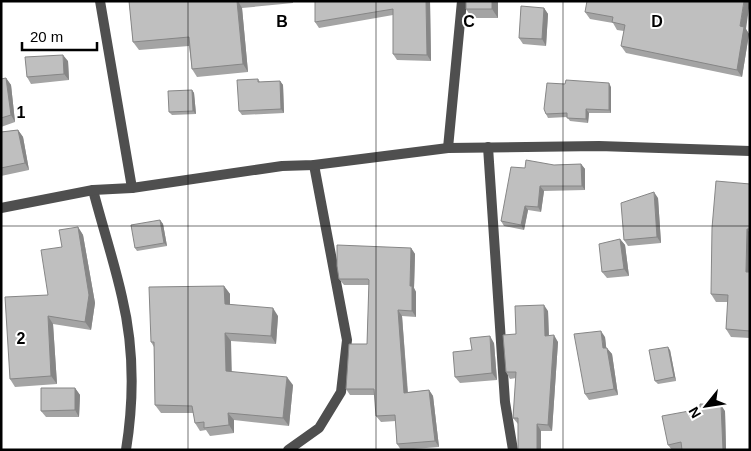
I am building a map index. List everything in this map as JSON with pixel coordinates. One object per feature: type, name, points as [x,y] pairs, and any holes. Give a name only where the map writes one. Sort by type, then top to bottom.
[{"type":"street","points":[[100,1],[132,188]]},
{"type":"street","points":[[448,148],[462,1]]},
{"type":"street","points":[[1,208],[93,190],[132,188],[282,166],[314,165],[448,148],[599,146],[750,151]]},
{"type":"street","points":[[488,147],[505,402],[513,450]]},
{"type":"street","points":[[288,450],[319,428],[342,392],[347,340],[314,165]]},
{"type":"street","points":[[93,190],[123,299],[131,360],[131,418],[126,450]]},
{"type":"building","points":[[129,1],[237,1],[243,64],[192,69],[189,37],[133,42]]},
{"type":"building","points":[[315,1],[426,1],[427,55],[393,54],[393,9],[315,22]]},
{"type":"building","points":[[466,1],[492,1],[492,9],[466,9]]},
{"type":"building","points":[[587,1],[744,1],[740,26],[744,27],[737,70],[621,46],[625,25],[612,22],[613,17],[585,12]]},
{"type":"building","points":[[521,6],[544,8],[542,39],[519,38]]},
{"type":"building","points":[[63,55],[64,74],[27,77],[25,57]]},
{"type":"building","points":[[6,78],[11,115],[1,118],[1,79]]},
{"type":"building","points":[[258,79],[258,82],[280,81],[281,109],[239,111],[237,80]]},
{"type":"building","points":[[566,80],[609,83],[609,110],[586,109],[586,119],[567,118],[567,113],[546,114],[544,109],[547,83],[565,84]]},
{"type":"building","points":[[192,90],[193,111],[169,112],[168,91]]},
{"type":"building","points":[[18,130],[25,163],[1,168],[1,132]]},
{"type":"building","points":[[526,160],[554,165],[581,164],[582,186],[540,186],[538,207],[525,206],[521,225],[501,221],[511,167],[525,168]]},
{"type":"building","points":[[716,181],[750,184],[750,229],[747,229],[746,272],[750,272],[750,331],[726,329],[728,295],[711,294],[712,228]]},
{"type":"building","points":[[654,192],[657,237],[624,240],[621,203]]},
{"type":"building","points":[[160,220],[164,243],[135,248],[131,225]]},
{"type":"building","points":[[78,227],[89,295],[85,322],[48,316],[51,376],[10,379],[5,297],[48,295],[41,250],[62,247],[59,230]]},
{"type":"building","points":[[620,239],[624,269],[602,272],[599,244]]},
{"type":"building","points":[[337,245],[411,248],[410,286],[412,286],[412,311],[398,310],[404,393],[429,390],[435,441],[397,444],[395,415],[376,416],[374,389],[346,389],[349,344],[367,344],[369,280],[339,279]]},
{"type":"building","points":[[224,286],[225,304],[273,308],[271,336],[225,333],[226,371],[287,377],[283,418],[228,413],[229,425],[204,428],[204,422],[195,423],[192,406],[155,405],[154,342],[151,342],[149,287]]},
{"type":"building","points":[[544,305],[545,336],[554,335],[548,425],[537,424],[537,450],[518,450],[518,418],[513,418],[516,372],[506,372],[503,335],[516,334],[515,306]]},
{"type":"building","points":[[601,331],[603,348],[607,348],[614,389],[585,394],[574,334]]},
{"type":"building","points":[[490,336],[492,373],[455,377],[453,352],[472,350],[470,338]]},
{"type":"building","points":[[668,347],[674,377],[655,381],[649,350]]},
{"type":"building","points":[[41,388],[75,388],[75,410],[41,411]]},
{"type":"building","points":[[700,404],[721,405],[723,450],[682,450],[681,442],[668,445],[662,416],[700,409]]}]
